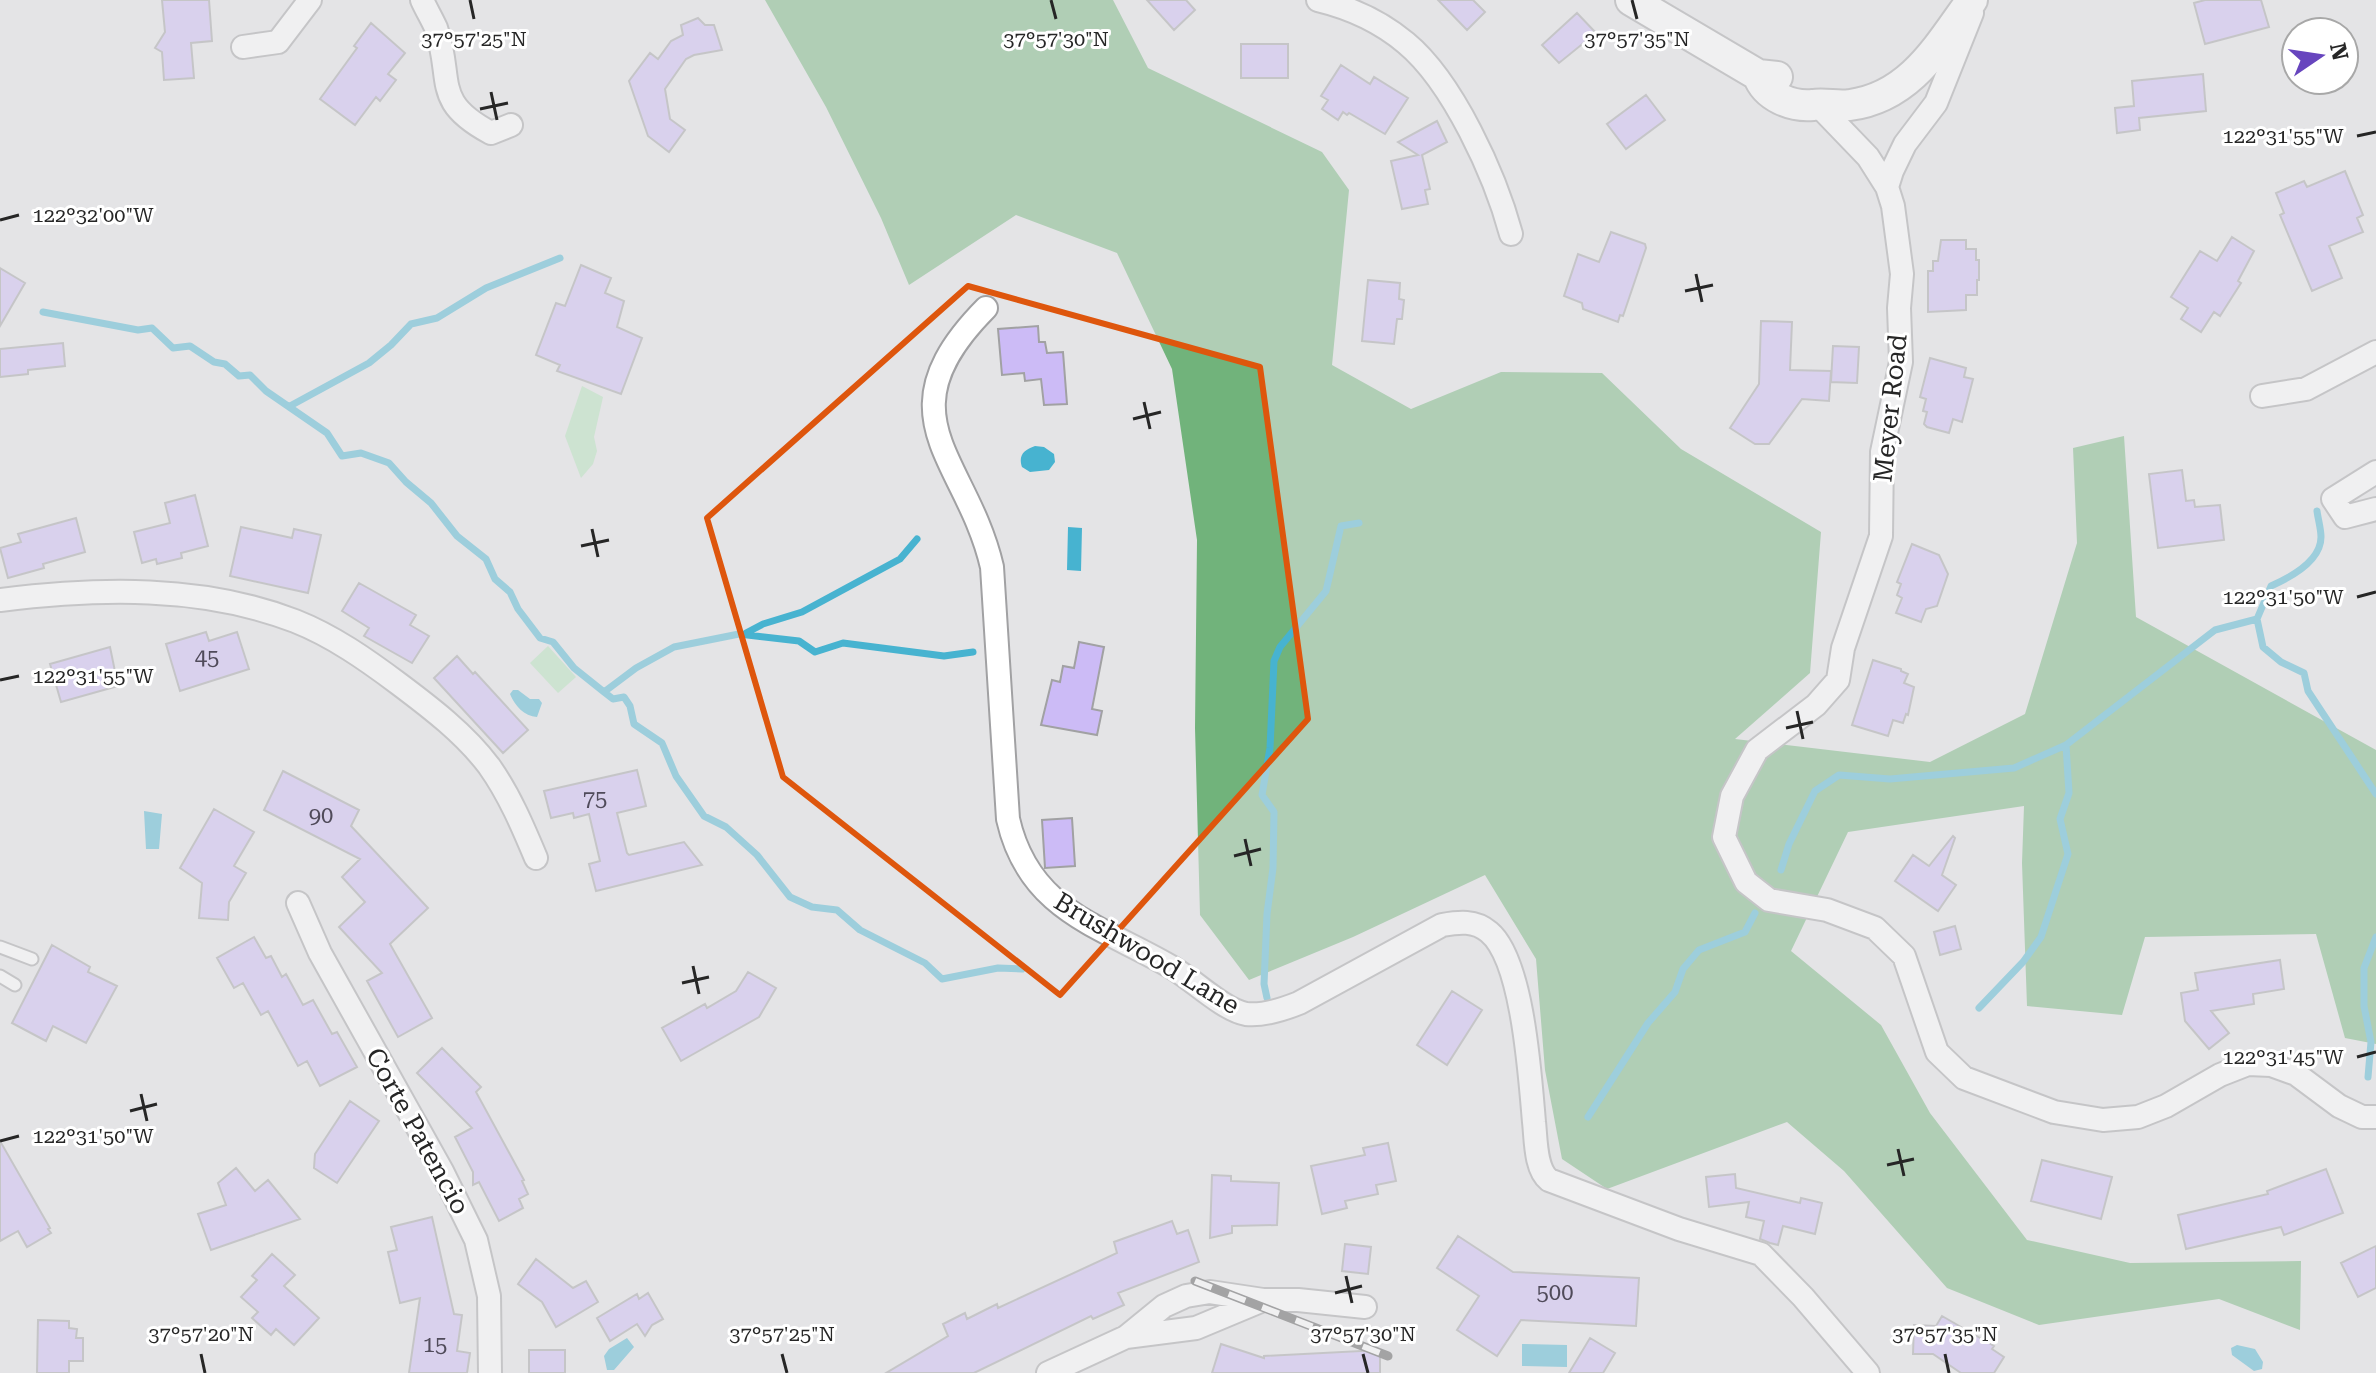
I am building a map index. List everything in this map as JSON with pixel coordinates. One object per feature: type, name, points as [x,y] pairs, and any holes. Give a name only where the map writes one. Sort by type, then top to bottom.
[{"type":"street","points":[[243,47],[278,42],[310,0]]},
{"type":"street","points":[[422,0],[436,29],[449,97],[466,120],[491,133],[511,125]]},
{"type":"street","points":[[1318,0],[1369,18],[1396,35],[1420,57],[1454,105],[1480,152],[1500,197],[1511,234]]},
{"type":"street","points":[[1631,0],[1758,75],[1774,75],[1804,89],[1868,157],[1887,187]]},
{"type":"street","points":[[1817,104],[1838,106],[1860,103],[1902,86],[1926,63],[1974,0]]},
{"type":"street","points":[[1887,187],[1905,144],[1936,103],[1974,0]]},
{"type":"street","name":"Meyer Road","points":[[1887,187],[1893,206],[1902,274],[1899,308],[1901,362],[1882,452],[1881,536],[1843,648],[1838,680],[1816,705],[1757,750],[1732,796],[1724,837],[1746,882],[1769,900],[1827,910],[1875,928],[1904,956],[1937,1052],[1964,1078],[2054,1112],[2103,1120],[2138,1117],[2248,1064],[2271,1065],[2296,1074],[2339,1106],[2362,1117],[2376,1117]]},
{"type":"street","name":"Brushwood Lane","points":[[986,308],[965,330],[939,374],[934,415],[939,444],[983,538],[992,567],[1008,819],[1019,856],[1035,882],[1066,911],[1161,961],[1226,1004],[1248,1014],[1275,1011],[1299,1003],[1442,925],[1466,922],[1488,931],[1506,954],[1516,986],[1543,1176],[1654,1220],[1761,1254],[1803,1297],[1868,1373]]},
{"type":"street","points":[[2262,396],[2306,389],[2376,352]]},
{"type":"street","points":[[2376,472],[2333,499],[2345,517],[2376,509]]},
{"type":"street","points":[[0,600],[83,593],[169,594],[236,603],[278,615],[316,631],[364,659],[410,692],[475,750],[498,780],[536,858]]},
{"type":"street","name":"Corte Patencio","points":[[298,903],[324,962],[442,1171],[476,1240],[486,1277],[491,1316],[490,1373]]},
{"type":"street","points":[[1048,1373],[1126,1337],[1164,1306],[1186,1296],[1210,1292],[1263,1300],[1365,1307]]},
{"type":"street","points":[[1126,1337],[1196,1328],[1263,1300]]},
{"type":"lane","points":[[0,947],[32,959]]},
{"type":"lane","points":[[0,976],[15,985]]},
{"type":"highlighted area","points":[[968,286],[1260,367],[1308,719],[1060,995],[783,777],[707,518]]},
{"type":"green space","points":[[765,0],[1113,0],[1148,68],[1322,152],[1349,190],[1332,365],[1411,409],[1501,372],[1602,373],[1681,449],[1821,532],[1810,673],[1735,739],[1930,762],[2025,714],[2077,543],[2073,448],[2124,436],[2136,617],[2376,750],[2376,1044],[2345,1038],[2316,934],[2145,937],[2122,1015],[2027,1006],[2022,863],[2024,806],[1848,832],[1791,951],[1881,1025],[1930,1113],[2027,1240],[2130,1263],[2301,1261],[2300,1330],[2219,1299],[2039,1325],[1947,1288],[1844,1171],[1787,1122],[1607,1189],[1562,1159],[1545,1070],[1536,959],[1485,875],[1353,937],[1249,980],[1200,915],[1195,728],[1197,540],[1172,369],[1117,253],[1016,215],[909,285],[881,218],[826,107]]},
{"type":"green space","points":[[582,386],[603,397],[594,437],[597,451],[593,464],[581,478],[565,436]]},
{"type":"green space","points":[[548,646],[576,677],[558,693],[530,663]]},
{"type":"water","points":[[1035,446],[1044,447],[1054,454],[1055,462],[1049,470],[1030,472],[1022,467],[1023,454]]},
{"type":"water","points":[[1068,527],[1082,528],[1081,571],[1067,570]]},
{"type":"water","points":[[513,690],[530,699],[539,699],[542,703],[537,717],[528,715],[517,706],[510,694]]},
{"type":"water","points":[[144,811],[162,814],[159,849],[146,849]]},
{"type":"water","points":[[627,1338],[634,1347],[614,1370],[607,1370],[604,1356],[609,1349]]},
{"type":"water","points":[[1522,1344],[1567,1345],[1567,1367],[1522,1366]]},
{"type":"water","points":[[2237,1345],[2255,1349],[2263,1362],[2262,1369],[2254,1371],[2232,1355],[2231,1348]]},
{"type":"building","points":[[162,0],[209,0],[212,41],[191,43],[194,78],[164,80],[162,52],[155,48],[165,32]]},
{"type":"building","points":[[1147,0],[1186,0],[1195,10],[1174,30]]},
{"type":"building","points":[[1438,0],[1473,0],[1485,12],[1467,30]]},
{"type":"building","points":[[2205,0],[2261,0],[2269,27],[2205,44],[2194,3]]},
{"type":"building","points":[[1577,13],[1596,33],[1559,63],[1542,45]]},
{"type":"building","points":[[698,18],[705,25],[714,25],[722,50],[686,59],[665,89],[670,119],[685,130],[669,152],[648,136],[629,81],[650,53],[658,59],[671,41],[683,35],[681,25]]},
{"type":"building","points":[[371,23],[405,53],[388,74],[396,80],[380,101],[376,97],[355,125],[320,99]]},
{"type":"building","points":[[1241,44],[1288,44],[1288,78],[1241,78]]},
{"type":"building","points":[[1341,65],[1370,84],[1374,77],[1408,98],[1385,134],[1349,113],[1343,112],[1338,120],[1322,109],[1328,100],[1321,96]]},
{"type":"building","points":[[2203,74],[2206,111],[2139,118],[2140,130],[2117,133],[2115,108],[2134,106],[2132,81]]},
{"type":"building","points":[[1646,95],[1665,120],[1626,149],[1607,124]]},
{"type":"building","points":[[1437,121],[1447,142],[1422,155],[1430,189],[1425,190],[1428,204],[1402,209],[1391,161],[1418,155],[1398,142]]},
{"type":"building","points":[[2345,171],[2363,215],[2357,218],[2363,232],[2329,246],[2342,278],[2312,291],[2280,215],[2284,213],[2276,193],[2304,181],[2307,187]]},
{"type":"building","points":[[1611,232],[1645,244],[1646,248],[1623,316],[1620,315],[1618,322],[1583,309],[1582,303],[1564,296],[1578,254],[1599,262]]},
{"type":"building","points":[[2232,237],[2254,251],[2238,281],[2241,283],[2220,316],[2214,312],[2201,332],[2181,319],[2188,308],[2171,297],[2200,251],[2217,261]]},
{"type":"building","points":[[1941,240],[1966,240],[1966,249],[1976,249],[1976,260],[1979,260],[1977,295],[1966,295],[1966,310],[1928,312],[1928,271],[1933,271],[1933,261],[1938,261]]},
{"type":"building","points":[[581,265],[611,278],[605,293],[624,301],[617,327],[642,338],[621,394],[557,371],[560,365],[536,355],[556,303],[565,306]]},
{"type":"building","points":[[0,268],[25,283],[0,326]]},
{"type":"building","points":[[1368,280],[1400,283],[1399,299],[1404,300],[1402,319],[1397,319],[1394,344],[1362,341]]},
{"type":"building","points":[[1761,321],[1792,322],[1790,370],[1831,371],[1829,401],[1802,399],[1769,444],[1755,444],[1730,428],[1759,384]]},
{"type":"building","points":[[1038,326],[1039,342],[1045,342],[1047,353],[1063,352],[1067,404],[1044,405],[1041,379],[1025,381],[1024,373],[1002,375],[998,329]]},
{"type":"building","points":[[63,343],[65,366],[0,377],[0,349]]},
{"type":"building","points":[[1833,346],[1859,347],[1857,383],[1831,382]]},
{"type":"building","points":[[1930,358],[1966,368],[1964,377],[1973,379],[1962,422],[1953,419],[1949,433],[1924,424],[1926,399],[1920,397]]},
{"type":"building","points":[[2182,470],[2186,501],[2194,500],[2195,507],[2220,505],[2224,540],[2158,548],[2149,474]]},
{"type":"building","points":[[195,495],[208,546],[181,553],[182,558],[157,564],[156,559],[142,563],[134,532],[170,523],[165,503]]},
{"type":"building","points":[[76,518],[85,552],[8,578],[0,548],[21,542],[18,534]]},
{"type":"building","points":[[241,527],[292,538],[294,529],[321,535],[308,593],[230,576]]},
{"type":"building","points":[[1912,544],[1939,555],[1948,574],[1937,606],[1926,609],[1921,622],[1896,613],[1902,598],[1897,595],[1901,584],[1897,582]]},
{"type":"building","points":[[359,583],[416,615],[410,625],[429,636],[412,663],[364,636],[369,628],[342,611]]},
{"type":"building","points":[[206,632],[209,641],[237,632],[249,669],[180,691],[166,644]]},
{"type":"building","points":[[1079,642],[1104,647],[1092,709],[1102,711],[1097,735],[1041,725],[1052,680],[1060,682],[1063,666],[1074,668]]},
{"type":"building","points":[[110,647],[118,686],[61,702],[50,664]]},
{"type":"building","points":[[457,656],[528,730],[503,753],[434,678]]},
{"type":"building","points":[[1873,660],[1901,669],[1908,674],[1904,683],[1914,687],[1908,715],[1903,723],[1893,720],[1888,736],[1852,725]]},
{"type":"building","points":[[637,770],[646,806],[617,813],[627,853],[684,842],[702,865],[596,891],[589,864],[600,861],[589,814],[574,818],[573,813],[551,818],[544,791]]},
{"type":"building","points":[[283,771],[359,810],[351,826],[428,908],[390,944],[432,1018],[398,1037],[367,981],[382,973],[339,927],[365,902],[342,877],[360,859],[264,810]]},
{"type":"building","points":[[214,809],[254,832],[234,866],[246,873],[229,902],[228,920],[199,918],[202,883],[180,868]]},
{"type":"building","points":[[1072,818],[1075,866],[1045,868],[1042,820]]},
{"type":"building","points":[[1953,836],[1955,838],[1942,875],[1956,885],[1938,911],[1895,881],[1913,855],[1929,866]]},
{"type":"building","points":[[1955,926],[1961,949],[1940,955],[1934,932]]},
{"type":"building","points":[[254,937],[266,958],[271,956],[282,977],[286,974],[303,1005],[313,1000],[332,1034],[337,1032],[357,1067],[320,1086],[307,1061],[298,1066],[268,1011],[261,1015],[243,983],[234,988],[217,958]]},
{"type":"building","points":[[52,945],[90,967],[88,972],[117,986],[86,1043],[53,1026],[46,1041],[12,1023]]},
{"type":"building","points":[[2280,960],[2284,989],[2253,994],[2254,1004],[2211,1011],[2229,1033],[2209,1049],[2185,1021],[2181,993],[2198,990],[2195,973]]},
{"type":"building","points":[[748,972],[776,988],[759,1017],[681,1061],[662,1028],[736,991]]},
{"type":"building","points":[[1452,991],[1482,1010],[1447,1065],[1417,1045]]},
{"type":"building","points":[[442,1048],[481,1087],[476,1092],[524,1180],[528,1194],[519,1199],[523,1208],[499,1221],[479,1182],[473,1185],[473,1172],[455,1137],[472,1128],[417,1073]]},
{"type":"building","points":[[350,1101],[379,1121],[337,1183],[314,1168],[315,1154]]},
{"type":"building","points":[[0,1141],[50,1228],[51,1233],[27,1247],[18,1231],[0,1241]]},
{"type":"building","points":[[1388,1143],[1396,1181],[1376,1185],[1378,1194],[1345,1201],[1347,1208],[1322,1214],[1311,1166],[1365,1155],[1363,1148]]},
{"type":"building","points":[[2042,1160],[2112,1177],[2101,1219],[2031,1201]]},
{"type":"building","points":[[236,1168],[255,1191],[268,1180],[300,1219],[211,1250],[198,1214],[226,1205],[218,1183]]},
{"type":"building","points":[[2326,1169],[2343,1213],[2284,1235],[2281,1227],[2186,1249],[2178,1215],[2268,1194],[2267,1191]]},
{"type":"building","points":[[1735,1174],[1736,1188],[1800,1203],[1801,1198],[1822,1203],[1815,1234],[1783,1226],[1778,1245],[1770,1243],[1760,1239],[1764,1221],[1746,1217],[1749,1202],[1709,1207],[1706,1177]]},
{"type":"building","points":[[1212,1175],[1231,1176],[1231,1181],[1279,1183],[1277,1225],[1232,1226],[1232,1233],[1210,1238]]},
{"type":"building","points":[[432,1217],[454,1314],[462,1315],[457,1351],[470,1353],[467,1373],[409,1373],[420,1298],[400,1303],[388,1252],[397,1250],[391,1227]]},
{"type":"building","points":[[1172,1221],[1177,1234],[1188,1230],[1199,1262],[1118,1293],[1124,1305],[1093,1319],[1091,1316],[974,1373],[886,1373],[948,1336],[943,1324],[965,1313],[967,1319],[997,1304],[998,1308],[1117,1253],[1114,1242]]},
{"type":"building","points":[[1458,1236],[1513,1272],[1639,1278],[1636,1326],[1521,1320],[1497,1356],[1457,1330],[1479,1296],[1437,1268]]},
{"type":"building","points":[[1345,1244],[1371,1247],[1368,1274],[1342,1271]]},
{"type":"building","points":[[2376,1246],[2376,1288],[2358,1297],[2341,1263]]},
{"type":"building","points":[[272,1254],[295,1275],[284,1286],[319,1318],[294,1345],[276,1329],[271,1335],[252,1318],[258,1312],[241,1297],[257,1280],[252,1276]]},
{"type":"building","points":[[536,1259],[573,1288],[586,1281],[598,1302],[556,1327],[542,1302],[518,1284]]},
{"type":"building","points":[[648,1293],[663,1319],[652,1325],[645,1336],[637,1324],[610,1341],[597,1318],[637,1294],[639,1299]]},
{"type":"building","points":[[1942,1316],[1994,1346],[1992,1349],[2004,1357],[1994,1373],[1961,1373],[1933,1354],[1913,1354],[1914,1325],[1936,1326]]},
{"type":"building","points":[[38,1320],[69,1321],[69,1328],[77,1329],[76,1338],[83,1338],[83,1361],[69,1361],[69,1373],[37,1373]]},
{"type":"building","points":[[1590,1338],[1615,1353],[1603,1373],[1569,1373]]},
{"type":"building","points":[[1221,1344],[1264,1358],[1380,1350],[1380,1373],[1212,1373]]},
{"type":"building","points":[[529,1350],[565,1350],[565,1373],[529,1373]]},
{"type":"waterway","points":[[290,406],[369,363],[411,324],[437,318],[486,288],[560,258]]},
{"type":"waterway","points":[[43,312],[138,330],[152,328],[173,348],[190,346],[214,362],[225,364],[239,376],[250,375],[266,391],[327,433],[342,456],[361,453],[389,463],[431,503],[457,536],[486,559],[495,579],[510,592],[518,609],[540,638],[553,642],[574,668],[604,692],[636,668],[674,647],[739,634],[799,641],[815,652],[843,643],[944,656],[973,652]]},
{"type":"waterway","points":[[1781,870],[1789,844],[1815,791],[1839,775],[1890,779],[2014,768],[2066,745],[2215,630],[2257,619],[2271,586],[2295,573],[2316,554],[2321,537],[2317,511]]},
{"type":"waterway","points":[[1267,998],[1264,984],[1274,812],[1262,795],[1270,748],[1274,661],[1280,647],[1326,591],[1341,526],[1359,523]]},
{"type":"waterway","points":[[746,633],[763,624],[802,612],[900,559],[917,539]]},
{"type":"waterway","points":[[2257,619],[2263,647],[2281,662],[2304,673],[2308,691],[2376,794]]},
{"type":"waterway","points":[[604,692],[613,699],[624,697],[630,706],[634,724],[662,743],[676,776],[704,816],[726,827],[757,855],[790,897],[812,907],[837,910],[860,930],[925,963],[942,979],[998,968],[1022,969]]},
{"type":"waterway","points":[[1979,1008],[2023,962],[2041,937],[2068,854],[2060,819],[2069,793],[2066,745]]},
{"type":"waterway","points":[[1588,1117],[1648,1023],[1675,992],[1683,969],[1699,950],[1745,932],[1755,913]]},
{"type":"waterway","points":[[2368,1077],[2371,1042],[2364,1006],[2364,968],[2376,937]]},
{"type":"railway","points":[[1195,1281],[1388,1356]]}]
